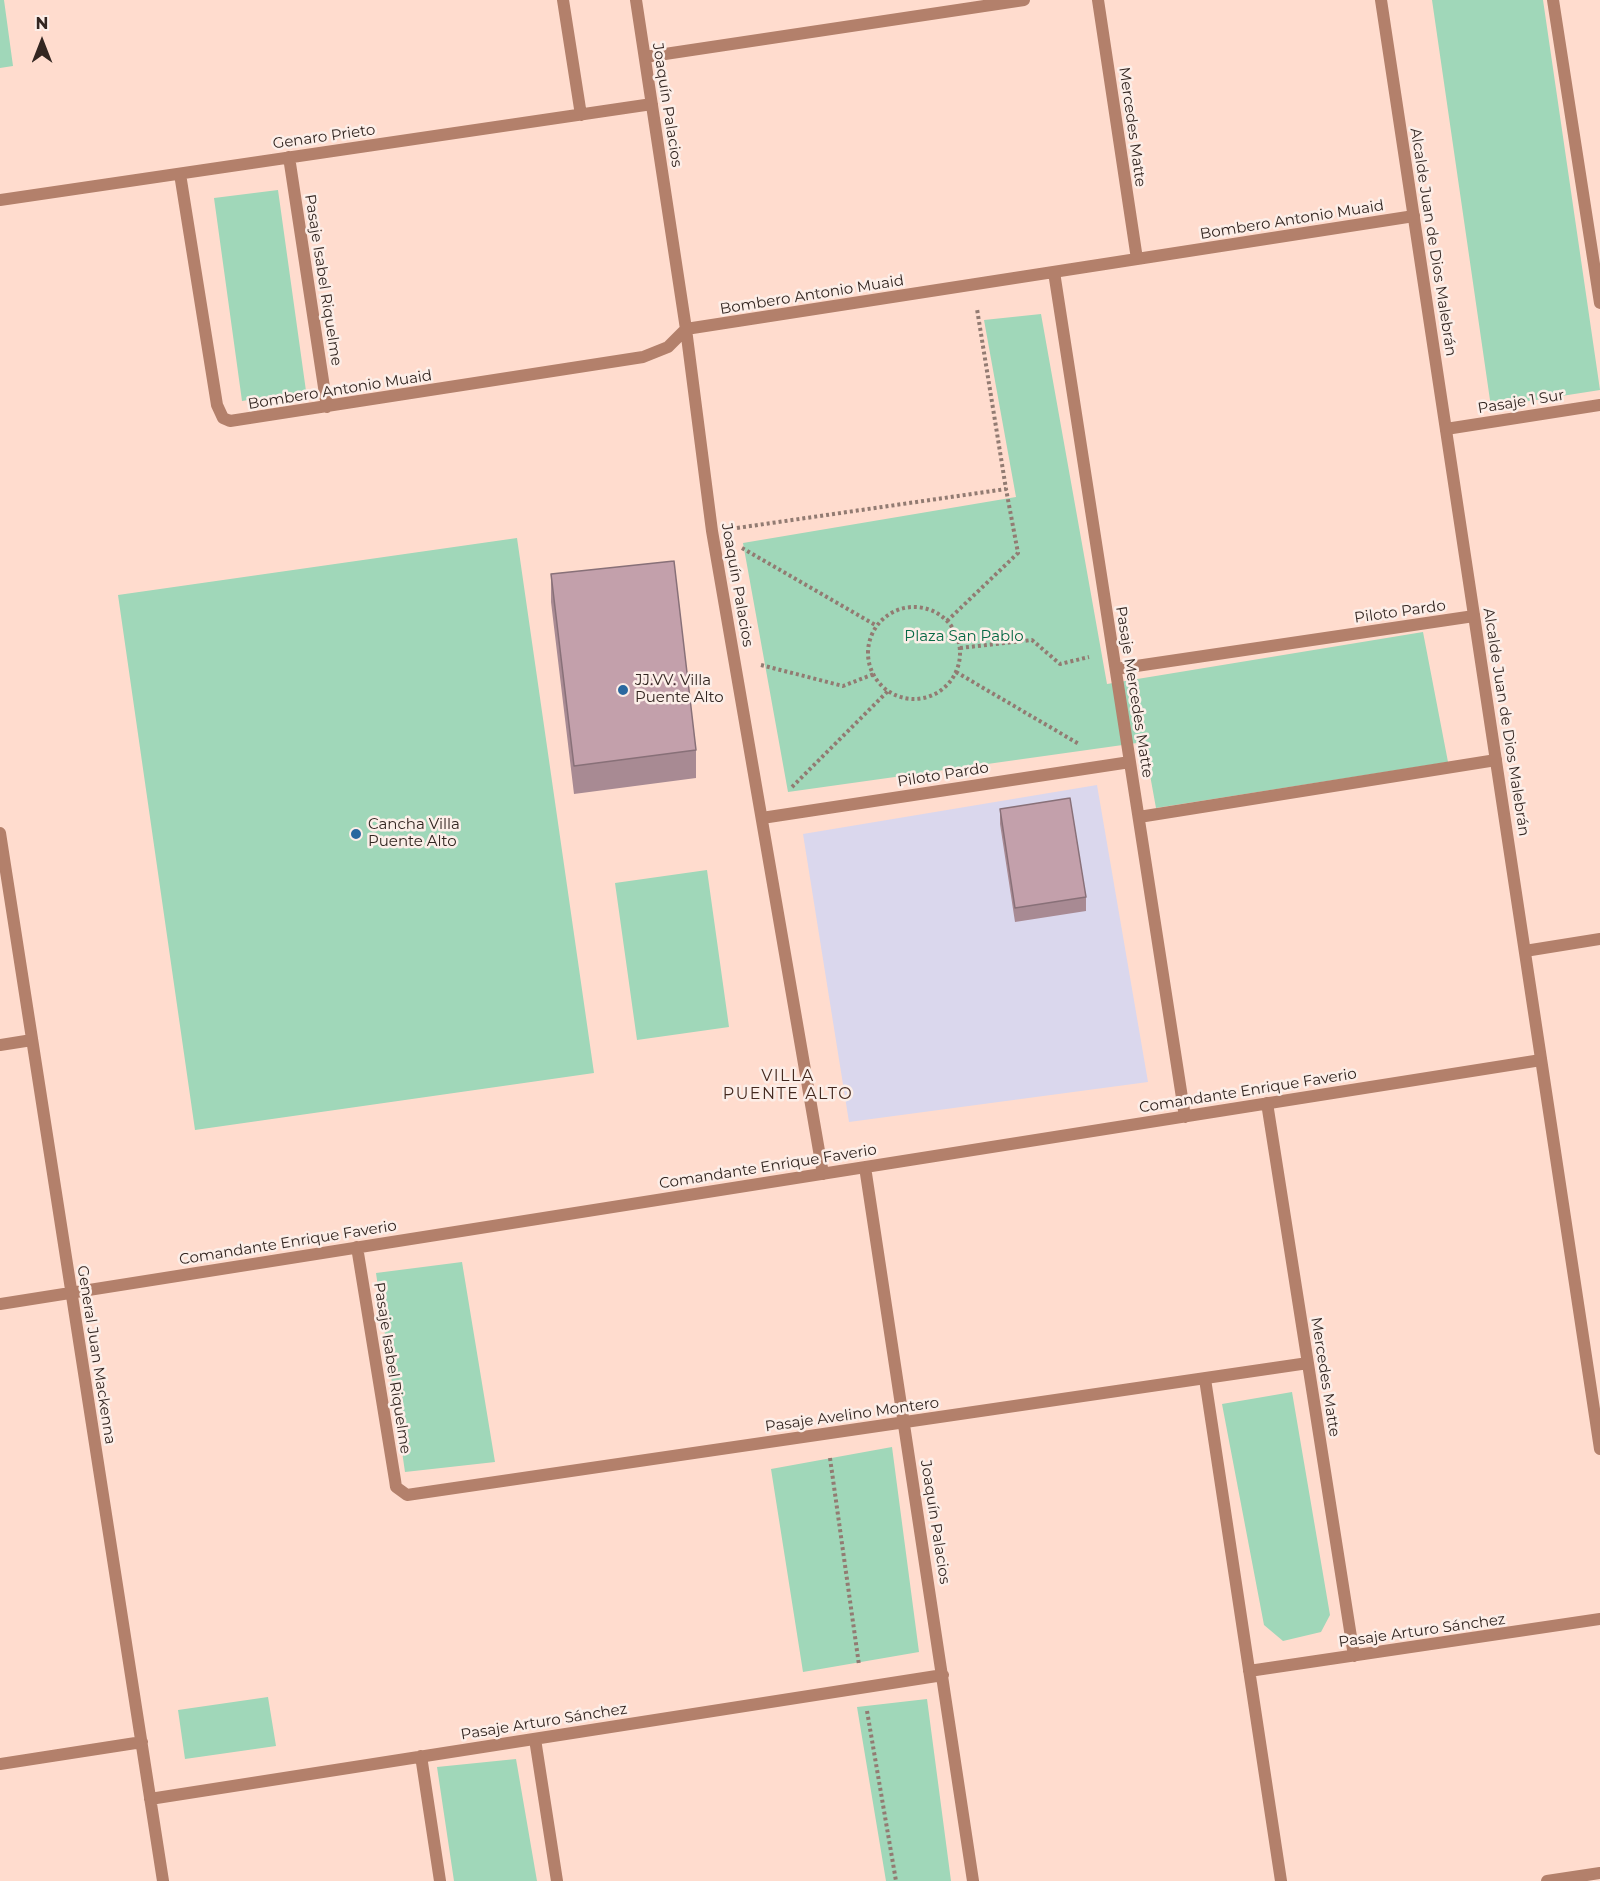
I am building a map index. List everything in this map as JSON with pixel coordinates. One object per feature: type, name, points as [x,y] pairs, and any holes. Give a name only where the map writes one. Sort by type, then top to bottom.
[{"type":"street","points":[[564,0],[581,115]]},
{"type":"street","name":"Joaquín Palacios","points":[[636,0],[686,329],[712,531],[823,1174]]},
{"type":"street","points":[[645,57],[1024,0]]},
{"type":"street","name":"Mercedes Matte","points":[[1098,0],[1137,259]]},
{"type":"street","name":"Alcalde Juan de Dios Malebrán","points":[[1381,0],[1600,1449]]},
{"type":"street","points":[[1553,0],[1600,303]]},
{"type":"street","name":"Genaro Prieto","points":[[0,200],[652,104]]},
{"type":"street","name":"Pasaje Isabel Riquelme","points":[[290,157],[327,407]]},
{"type":"street","name":"Bombero Antonio Muaid","points":[[180,174],[217,405],[223,418],[238,422],[643,357],[668,347],[686,329],[1414,216]]},
{"type":"street","name":"Pasaje Mercedes Matte","points":[[1054,272],[1185,1117]]},
{"type":"street","name":"Pasaje 1 Sur","points":[[1446,429],[1600,405]]},
{"type":"street","name":"Piloto Pardo","points":[[1116,669],[1474,616]]},
{"type":"street","points":[[1139,817],[1496,760]]},
{"type":"street","name":"Piloto Pardo","points":[[762,818],[1130,762]]},
{"type":"street","name":"General Juan Mackenna","points":[[0,833],[163,1881]]},
{"type":"street","points":[[1525,951],[1600,939]]},
{"type":"street","points":[[0,1045],[32,1040]]},
{"type":"street","name":"Comandante Enrique Faverio","points":[[0,1304],[1541,1060]]},
{"type":"street","name":"Mercedes Matte","points":[[1268,1103],[1354,1656]]},
{"type":"street","name":"Joaquín Palacios","points":[[865,1167],[973,1881]]},
{"type":"street","name":"Pasaje Isabel Riquelme","points":[[357,1247],[395,1480],[401,1491]]},
{"type":"street","name":"Pasaje Avelino Montero","points":[[401,1491],[414,1495],[1308,1363]]},
{"type":"street","points":[[1205,1379],[1281,1881]]},
{"type":"street","name":"Pasaje Arturo Sánchez","points":[[1249,1671],[1600,1619]]},
{"type":"street","name":"Pasaje Arturo Sánchez","points":[[150,1799],[943,1676]]},
{"type":"street","points":[[535,1739],[557,1881]]},
{"type":"street","points":[[0,1764],[142,1742]]},
{"type":"street","points":[[421,1756],[440,1881]]},
{"type":"street","points":[[1547,1881],[1600,1873]]},
{"type":"path","points":[[947,621],[1018,553],[973,285]]},
{"type":"path","points":[[712,531],[1006,489]]},
{"type":"path","points":[[712,531],[878,626]]},
{"type":"path","points":[[919,607],[934,612],[947,621],[956,634],[960,648],[956,672],[943,689],[930,696],[901,697],[888,691],[874,674],[868,653],[870,639],[878,626],[889,615],[903,608],[919,607]]},
{"type":"path","points":[[960,648],[1032,640],[1060,664],[1113,652]]},
{"type":"path","points":[[734,659],[843,686],[874,674]]},
{"type":"path","points":[[956,672],[1113,764]]},
{"type":"path","points":[[762,818],[888,691]]},
{"type":"path","points":[[827,1434],[863,1688],[896,1881]]},
{"type":"shaded area","points":[[1097,785],[1148,1082],[849,1122],[803,834]]},
{"type":"green space","points":[[0,0],[4,0],[13,66],[0,68]]},
{"type":"green space","points":[[1432,0],[1543,0],[1600,390],[1491,407]]},
{"type":"green space","points":[[278,190],[306,391],[242,401],[214,198]]},
{"type":"green space","name":"Plaza San Pablo","points":[[1041,314],[1107,684],[1423,632],[1448,762],[1156,808],[1144,742],[788,792],[743,543],[1016,497],[984,320]]},
{"type":"green space","name":"Cancha Villa Puente Alto","points":[[517,538],[594,1073],[195,1130],[118,595]]},
{"type":"green space","points":[[707,870],[729,1027],[637,1040],[615,883]]},
{"type":"green space","points":[[462,1262],[495,1462],[405,1472],[376,1273]]},
{"type":"green space","points":[[1292,1392],[1330,1615],[1321,1632],[1283,1641],[1264,1625],[1222,1404]]},
{"type":"green space","points":[[892,1447],[919,1652],[803,1672],[771,1469]]},
{"type":"green space","points":[[268,1697],[276,1746],[185,1759],[178,1710]]},
{"type":"green space","points":[[927,1699],[951,1881],[886,1881],[857,1707]]},
{"type":"green space","points":[[516,1759],[537,1881],[454,1881],[437,1767]]},
{"type":"building","name":"JJ.VV. Villa Puente Alto","points":[[674,561],[696,750],[574,766],[551,574]]},
{"type":"building","points":[[1070,798],[1086,897],[1015,908],[1000,809]]},
{"type":"place","name":"JJ.VV. Villa Puente Alto","points":[[623,690]]},
{"type":"place","name":"Cancha Villa Puente Alto","points":[[356,834]]},
{"type":"district","name":"VILLA PUENTE ALTO","points":[[788,1085]]}]
